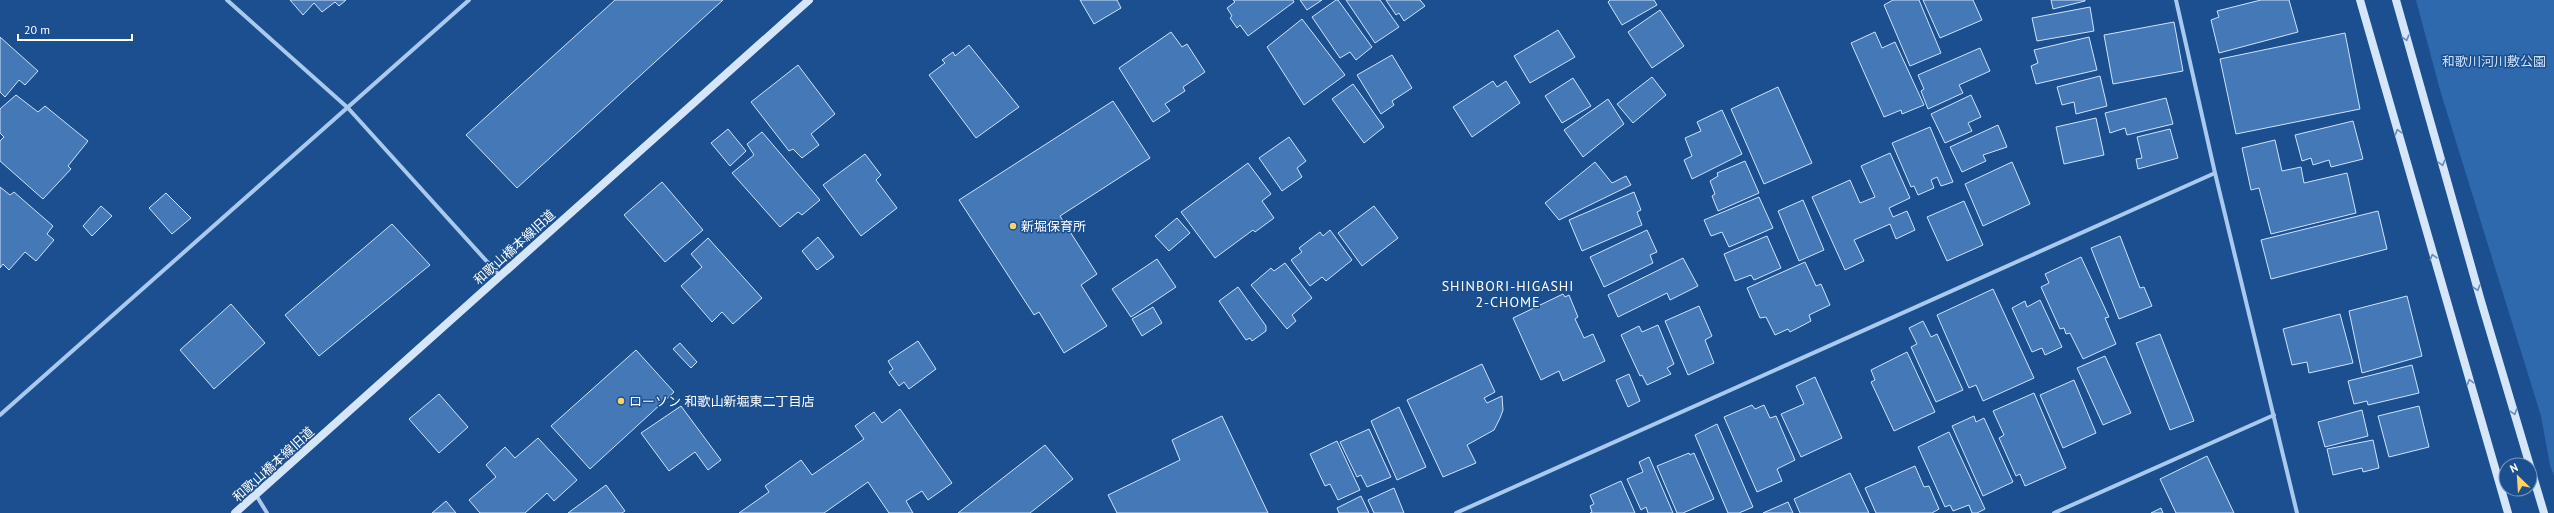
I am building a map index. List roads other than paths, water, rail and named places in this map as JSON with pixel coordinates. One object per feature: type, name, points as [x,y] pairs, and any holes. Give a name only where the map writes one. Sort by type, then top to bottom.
[{"type":"street","points":[[226,0],[348,108],[500,276]]},
{"type":"street","points":[[0,415],[469,0]]},
{"type":"street","name":"和歌山橋本線旧道","points":[[235,513],[809,0]]},
{"type":"street","points":[[2176,0],[2215,173],[2297,513]]},
{"type":"street","points":[[2360,0],[2508,513]]},
{"type":"street","points":[[2396,0],[2481,301],[2544,513]]},
{"type":"street","points":[[1456,513],[2215,173]]},
{"type":"street","points":[[2054,513],[2274,415]]},
{"type":"street","points":[[256,495],[267,513]]},
{"type":"place","name":"新堀保育所","points":[[1013,226]]},
{"type":"place","name":"ローソン 和歌山新堀東二丁目店","points":[[621,401]]},
{"type":"district","name":"SHINBORI-HIGASHI 2-CHOME","points":[[1508,294]]},
{"type":"park label","name":"和歌川河川敷公園","points":[[2494,61]]}]
